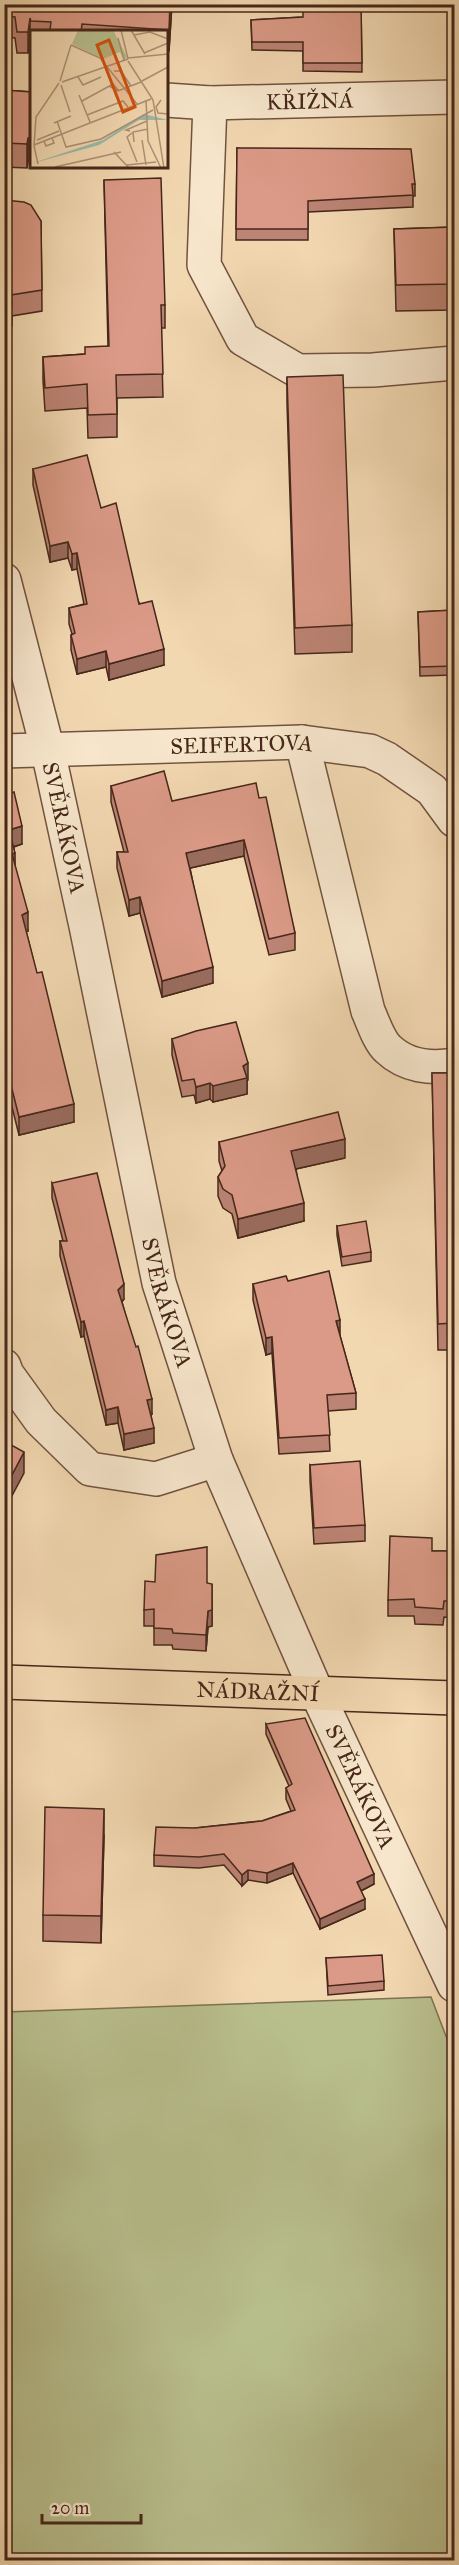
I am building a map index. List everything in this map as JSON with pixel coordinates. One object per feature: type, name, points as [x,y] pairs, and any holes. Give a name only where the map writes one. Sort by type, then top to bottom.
[{"type":"main road","points":[[4,1671],[59,1682]]},
{"type":"main road","name":"NÁDRAŽNÍ","points":[[4,1676],[59,1682]]},
{"type":"main road","name":"NÁDRAŽNÍ","points":[[4,1682],[59,1682],[454,1698]]},
{"type":"street","name":"KŘIŽNÁ","points":[[168,100],[210,103],[454,97]]},
{"type":"street","points":[[210,103],[204,265],[243,339],[298,371],[373,370],[454,363]]},
{"type":"street","name":"SVĚRÁKOVA","points":[[4,580],[48,751],[159,1283],[216,1460],[317,1693],[454,1985]]},
{"type":"street","points":[[302,742],[368,1011],[386,1048],[410,1063],[436,1068],[454,1065]]},
{"type":"street","name":"SEIFERTOVA","points":[[4,752],[302,742],[370,751],[387,759],[432,790],[454,819]]},
{"type":"street","points":[[4,1366],[7,1374],[41,1421],[90,1469],[156,1479],[216,1460]]},
{"type":"green space","points":[[431,1997],[454,2057],[454,2560],[5,2560],[5,2012]]},
{"type":"building","points":[[4,4],[170,4],[169,30],[82,24],[81,30],[50,30],[51,22],[31,21],[30,18],[28,32],[17,32],[15,17],[4,16]]},
{"type":"building","points":[[303,4],[361,4],[362,63],[303,63],[303,42],[252,42],[251,20],[303,17]]},
{"type":"building","points":[[4,90],[30,92],[30,138],[27,144],[4,143]]},
{"type":"building","points":[[237,148],[411,149],[415,184],[412,184],[413,195],[308,201],[308,229],[236,229]]},
{"type":"building","points":[[161,178],[165,305],[161,305],[163,374],[116,375],[117,414],[88,415],[87,384],[45,388],[43,357],[85,354],[85,347],[109,346],[104,180]]},
{"type":"building","points":[[4,200],[31,205],[41,221],[42,290],[11,295],[12,305],[4,307]]},
{"type":"building","points":[[454,227],[454,284],[396,285],[394,229]]},
{"type":"building","points":[[343,375],[352,625],[295,628],[287,377]]},
{"type":"building","points":[[87,455],[101,508],[116,503],[139,604],[152,601],[164,649],[109,664],[106,651],[77,659],[71,635],[75,633],[69,608],[87,604],[77,553],[72,554],[68,542],[50,546],[33,469]]},
{"type":"building","points":[[454,610],[454,666],[420,667],[418,612]]},
{"type":"building","points":[[164,771],[172,801],[256,783],[259,798],[266,797],[295,933],[269,939],[244,840],[186,853],[213,967],[162,981],[140,897],[129,900],[117,852],[128,852],[111,786]]},
{"type":"building","points":[[14,792],[22,826],[9,830],[15,853],[12,854],[28,912],[22,915],[37,973],[42,972],[74,1104],[19,1117],[4,1057],[4,795]]},
{"type":"building","points":[[236,1022],[248,1063],[243,1066],[247,1078],[213,1086],[210,1083],[196,1087],[194,1079],[182,1081],[172,1039]]},
{"type":"building","points":[[432,1073],[454,1073],[454,1323],[438,1324]]},
{"type":"building","points":[[338,1112],[345,1139],[291,1151],[304,1203],[238,1219],[232,1195],[223,1189],[218,1177],[225,1166],[219,1142]]},
{"type":"building","points":[[97,1173],[124,1284],[118,1290],[136,1347],[138,1346],[152,1399],[147,1400],[154,1428],[124,1434],[118,1407],[106,1410],[84,1321],[81,1322],[60,1241],[67,1241],[52,1183]]},
{"type":"building","points":[[366,1221],[371,1252],[342,1257],[337,1226]]},
{"type":"building","points":[[329,1271],[340,1320],[336,1321],[356,1393],[327,1395],[330,1435],[279,1438],[272,1337],[266,1338],[253,1284],[286,1276],[288,1281]]},
{"type":"building","points":[[4,1441],[24,1452],[4,1490]]},
{"type":"building","points":[[360,1461],[365,1525],[314,1528],[310,1465]]},
{"type":"building","points":[[390,1536],[432,1538],[432,1551],[454,1551],[454,1601],[444,1601],[443,1609],[415,1607],[414,1599],[388,1600]]},
{"type":"building","points":[[207,1547],[207,1583],[212,1584],[212,1610],[208,1611],[206,1635],[173,1633],[172,1629],[154,1628],[154,1609],[144,1610],[145,1581],[155,1582],[156,1555]]},
{"type":"building","points":[[305,1718],[374,1874],[357,1882],[365,1899],[320,1919],[293,1863],[267,1873],[248,1870],[242,1875],[224,1854],[199,1857],[154,1855],[156,1827],[195,1828],[262,1821],[295,1810],[286,1788],[292,1784],[266,1724]]},
{"type":"building","points":[[454,1732],[454,1781],[448,1774],[450,1736]]},
{"type":"building","points":[[45,1807],[104,1809],[101,1916],[43,1915]]},
{"type":"building","points":[[382,1955],[384,1981],[328,1986],[326,1958]]}]
